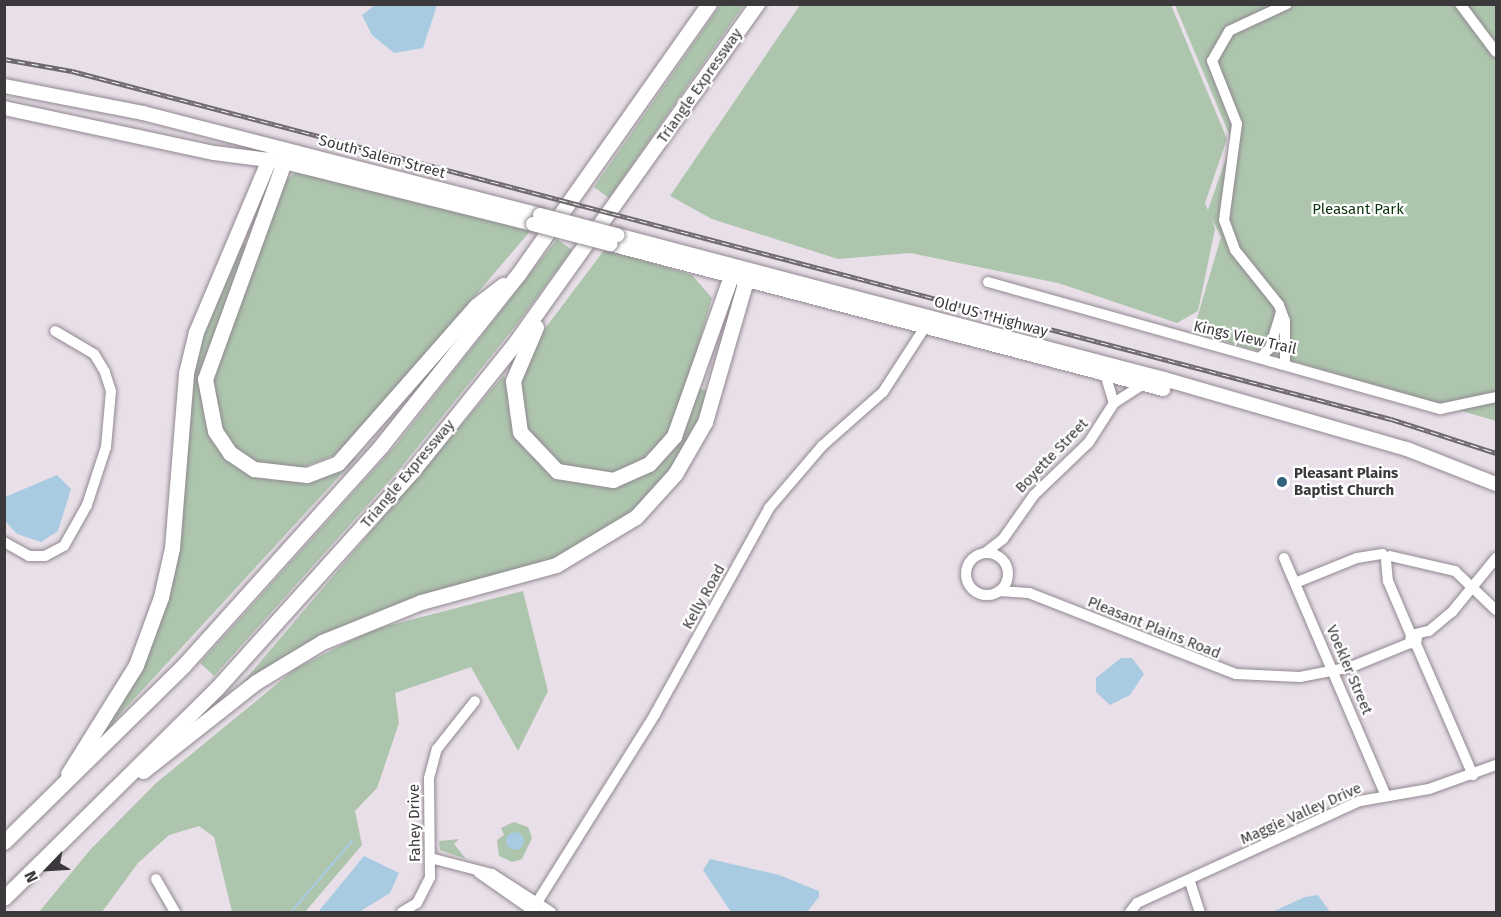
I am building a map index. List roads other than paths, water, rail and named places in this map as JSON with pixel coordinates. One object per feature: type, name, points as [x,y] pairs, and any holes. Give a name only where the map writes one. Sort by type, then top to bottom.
[{"type":"highway","points":[[4,842],[62,786],[317,521],[519,273],[709,4]]},
{"type":"highway","name":"Triangle Expressway","points":[[4,898],[115,790],[322,574],[413,470],[541,306],[757,4]]},
{"type":"highway","points":[[279,154],[205,379],[215,431],[230,453],[254,469],[308,475],[338,463],[476,306],[519,273]]},
{"type":"highway","points":[[62,786],[136,665],[161,597],[172,548],[184,392],[196,332],[279,154]]},
{"type":"highway","points":[[541,306],[513,381],[520,432],[557,471],[612,480],[649,464],[674,436],[740,273]]},
{"type":"highway","points":[[115,790],[170,753],[256,682],[322,642],[421,602],[556,565],[636,517],[675,474],[705,422],[740,273]]},
{"type":"main road","name":"South Salem Street","points":[[4,86],[279,154],[740,273]]},
{"type":"main road","name":"South Salem Street","points":[[4,108],[214,153],[279,154]]},
{"type":"main road","name":"Old US 1 Highway","points":[[740,273],[1407,449],[1497,484]]},
{"type":"main road","name":"Old US 1 Highway","points":[[928,322],[1105,374],[1224,400]]},
{"type":"street","points":[[1285,363],[1281,313],[1273,294],[1235,250],[1225,225],[1237,124],[1212,61],[1229,31],[1287,4]]},
{"type":"street","points":[[1460,4],[1497,52]]},
{"type":"street","name":"Kings View Trail","points":[[988,282],[1285,363],[1440,409],[1497,397]]},
{"type":"street","points":[[1261,357],[1270,348],[1281,313]]},
{"type":"street","name":"Kelly Road","points":[[534,910],[655,714],[770,508],[807,461],[883,392],[928,322]]},
{"type":"street","points":[[4,542],[29,556],[45,556],[64,546],[87,505],[106,447],[111,391],[105,372],[94,354],[55,331]]},
{"type":"street","points":[[1105,374],[1114,403]]},
{"type":"street","name":"Boyette Street","points":[[999,591],[979,593],[969,584],[969,565],[1010,529],[1034,495],[1093,437],[1114,403],[1143,384]]},
{"type":"street","name":"Boyette Street","points":[[1004,562],[1010,529]]},
{"type":"street","points":[[985,553],[1004,562],[1008,573],[999,591]]},
{"type":"street","points":[[1386,556],[1388,581],[1473,775]]},
{"type":"street","points":[[1295,584],[1358,558],[1386,556],[1455,571],[1497,610]]},
{"type":"street","name":"Voekler Street","points":[[1284,558],[1334,670],[1385,794]]},
{"type":"street","name":"Pleasant Plains Road","points":[[999,591],[1029,593],[1227,672],[1274,678],[1334,670],[1414,640],[1476,589],[1497,558]]},
{"type":"street","name":"Pleasant Plains Road","points":[[1008,573],[1029,593]]},
{"type":"street","name":"Fahey Drive","points":[[402,912],[417,903],[434,859],[429,778],[450,727],[475,701]]},
{"type":"street","name":"Maggie Valley Drive","points":[[1130,912],[1137,903],[1190,882],[1341,809],[1385,794],[1473,775],[1497,765]]},
{"type":"street","points":[[434,859],[479,873],[492,874],[534,910],[551,912]]},
{"type":"street","points":[[156,879],[173,911]]},
{"type":"street","points":[[1190,882],[1200,912]]},
{"type":"water","points":[[375,5],[437,5],[423,48],[394,53],[372,35],[362,15]]},
{"type":"water","points":[[57,475],[71,489],[58,531],[41,542],[17,534],[5,521],[5,497]]},
{"type":"water","points":[[1121,658],[1132,658],[1144,674],[1130,695],[1110,705],[1096,692],[1096,678]]},
{"type":"water","points":[[515,832],[521,835],[524,841],[521,847],[515,850],[509,847],[506,841],[509,835]]},
{"type":"water","points":[[364,856],[399,873],[390,893],[359,912],[318,912]]},
{"type":"water","points":[[710,859],[779,875],[819,891],[819,897],[807,912],[731,912],[703,870]]},
{"type":"water","points":[[1318,895],[1330,912],[1272,912],[1305,897]]},
{"type":"waterway","points":[[291,912],[352,841]]},
{"type":"railway","points":[[4,59],[72,71],[1391,419],[1496,453]]},
{"type":"place","name":"Pleasant Plains Baptist Church","points":[[1282,482]]},
{"type":"park label","name":"Pleasant Park","points":[[1358,210]]}]
